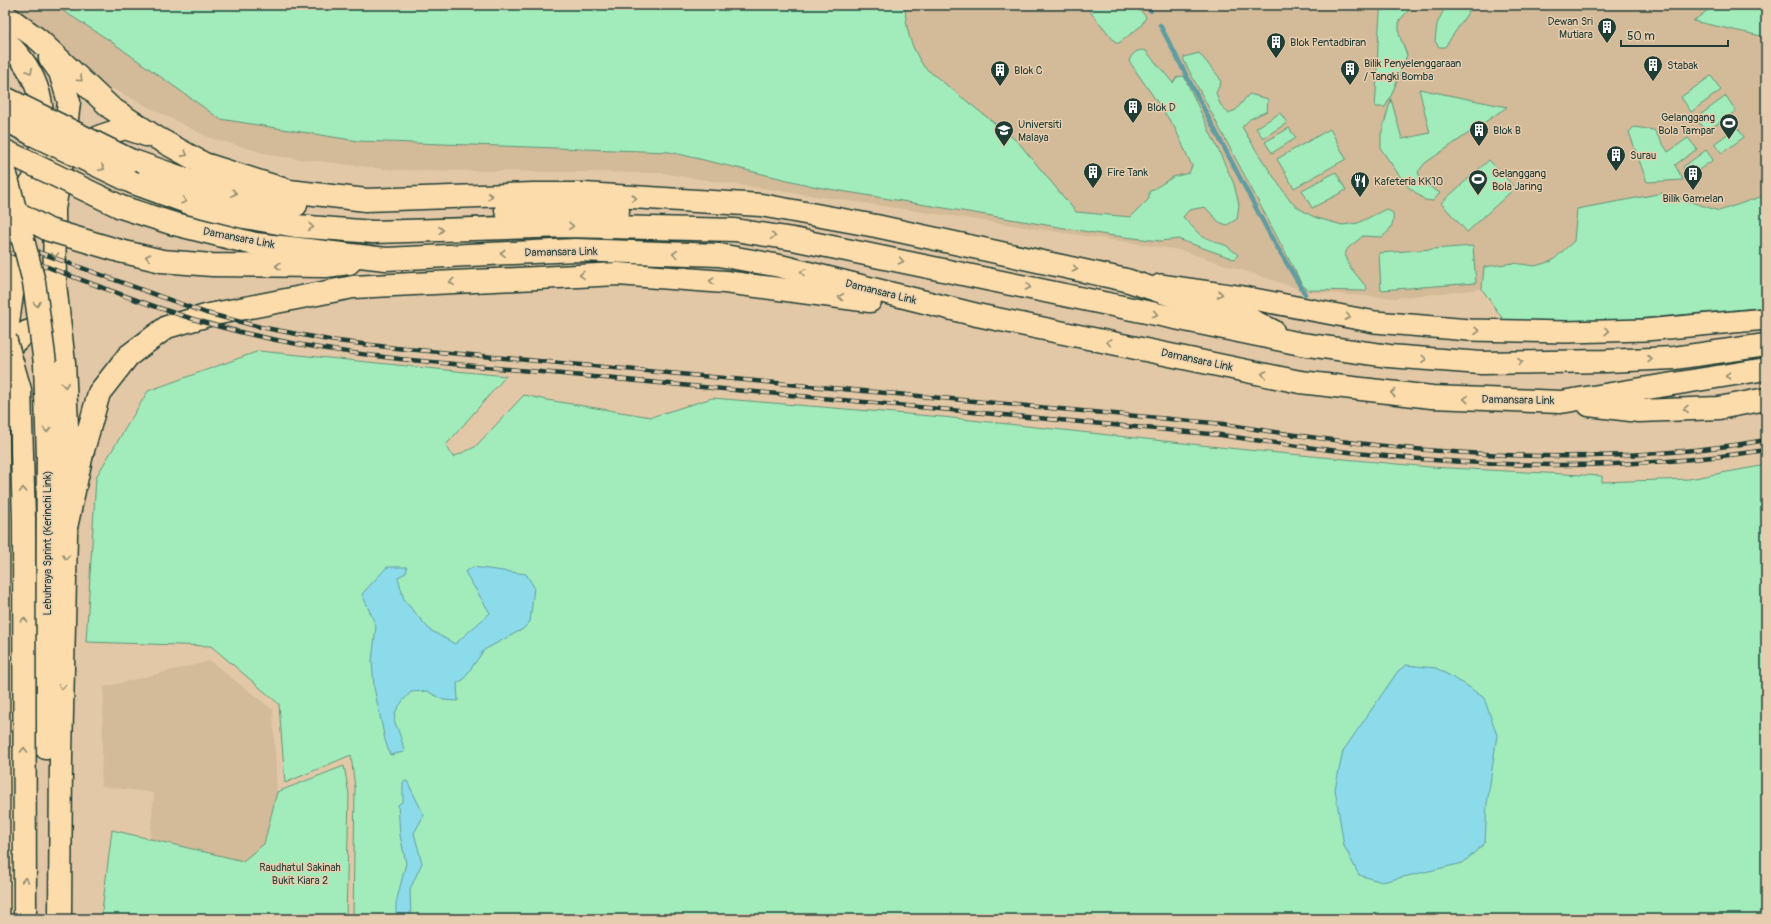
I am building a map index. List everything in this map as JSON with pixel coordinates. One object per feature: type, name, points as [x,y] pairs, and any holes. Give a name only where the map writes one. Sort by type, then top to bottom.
[{"type":"highway","points":[[7,16],[39,40],[112,108],[157,138],[204,164],[289,191],[366,200],[537,194],[761,206],[876,226],[1126,280],[1190,301],[1243,316],[1302,344]]},
{"type":"highway","points":[[7,16],[48,55],[60,72],[69,102],[62,161],[54,209],[55,284],[64,363],[68,448],[60,755],[60,919]]},
{"type":"highway","points":[[5,41],[30,70],[40,94],[43,118],[38,168],[29,187],[5,202]]},
{"type":"highway","points":[[5,98],[130,160],[208,187],[264,200],[337,211],[411,212],[532,209],[609,210],[689,218],[735,230]]},
{"type":"highway","name":"Damansara Link","points":[[5,119],[32,134],[134,183],[189,203],[244,217],[296,226],[374,232],[568,226],[735,230],[794,239],[1302,344],[1389,356],[1481,363],[1674,358],[1766,346]]},
{"type":"highway","points":[[5,344],[15,272],[24,226],[51,184],[62,161],[101,136],[125,128],[157,138]]},
{"type":"highway","name":"Damansara Link","points":[[5,151],[121,207],[171,223],[255,244],[386,259],[575,250],[719,255],[780,266],[977,315],[1300,382],[1432,397],[1561,402],[1766,369]]},
{"type":"highway","name":"Lebuhraya Sprint (Kerinchi Link)","points":[[5,171],[34,282],[45,363],[48,458],[45,919]]},
{"type":"highway","points":[[532,209],[613,197]]},
{"type":"highway","points":[[5,207],[49,230],[120,251],[162,261],[212,265],[326,266],[386,259]]},
{"type":"highway","points":[[67,523],[82,454],[99,393],[128,356],[167,327],[209,315],[353,287],[618,274],[725,282],[977,315]]},
{"type":"highway","points":[[5,353],[20,335],[29,331],[42,330],[55,339],[64,363]]},
{"type":"highway","name":"Lebuhraya Sprint (Kerinchi Link)","points":[[5,338],[20,390],[24,519],[25,919]]},
{"type":"highway","points":[[1561,402],[1639,411],[1719,408],[1766,399]]},
{"type":"highway","points":[[5,424],[10,548],[6,919]]},
{"type":"main road","points":[[1126,280],[1243,297],[1375,322],[1469,330],[1565,332],[1645,330],[1766,319]]},
{"type":"shaded area","name":"Universiti Malaya","points":[[5,5],[1766,5],[1766,195],[1718,211],[1663,193],[1574,241],[1552,261],[1535,266],[1513,263],[1485,267],[1482,289],[1395,298],[1309,292],[1180,250],[660,173],[394,170],[275,156],[210,138],[107,86]]},
{"type":"shaded area","points":[[210,661],[273,710],[277,792],[264,844],[243,861],[150,839],[154,793],[101,786],[104,687]]},
{"type":"green space","points":[[54,5],[905,5],[906,23],[912,45],[924,67],[1018,142],[1076,212],[1131,217],[1149,199],[1149,192],[1173,177],[1189,173],[1192,166],[1175,128],[1129,61],[1135,52],[1145,50],[1173,83],[1177,77],[1184,76],[1234,184],[1239,205],[1237,219],[1227,225],[1219,222],[1205,207],[1189,210],[1183,217],[1201,236],[1227,246],[1238,255],[1234,259],[1178,239],[1160,241],[1107,235],[817,187],[670,152],[358,141],[220,119],[109,40]]},
{"type":"green space","points":[[1085,5],[1127,6],[1141,12],[1146,17],[1141,26],[1119,43],[1116,43]]},
{"type":"green space","points":[[1381,5],[1413,5],[1399,21],[1399,34],[1407,55],[1391,96],[1385,107],[1375,107],[1379,30]]},
{"type":"green space","points":[[1446,5],[1473,5],[1445,47],[1439,47],[1435,41],[1437,24]]},
{"type":"green space","points":[[1715,5],[1766,5],[1766,37],[1693,21]]},
{"type":"green space","points":[[1199,53],[1219,77],[1221,82],[1216,93],[1220,104],[1228,113],[1236,110],[1249,94],[1268,99],[1267,111],[1250,119],[1242,127],[1290,201],[1314,217],[1342,225],[1358,223],[1386,209],[1393,213],[1393,220],[1390,229],[1382,237],[1363,236],[1348,248],[1345,254],[1350,267],[1367,288],[1365,291],[1309,290],[1303,286],[1184,61],[1184,57]]},
{"type":"green space","points":[[1711,76],[1721,90],[1691,112],[1681,97]]},
{"type":"green space","points":[[1419,89],[1507,107],[1425,163],[1418,172],[1422,182],[1440,193],[1433,201],[1425,200],[1406,185],[1381,149],[1381,135],[1391,99],[1402,139],[1430,133]]},
{"type":"green space","points":[[1726,96],[1736,111],[1706,132],[1696,118]]},
{"type":"green space","points":[[1280,113],[1287,123],[1263,138],[1256,128]]},
{"type":"green space","points":[[1634,127],[1654,130],[1668,152],[1688,138],[1697,149],[1675,165],[1683,180],[1647,182],[1629,132]]},
{"type":"green space","name":"Gelanggang Bola Tampar","points":[[1737,127],[1744,137],[1722,153],[1714,144]]},
{"type":"green space","points":[[1289,128],[1296,138],[1272,153],[1265,142]]},
{"type":"green space","points":[[1330,129],[1346,159],[1294,188],[1277,159]]},
{"type":"green space","name":"Gelanggang Bola Tampar","points":[[1706,150],[1713,160],[1690,176],[1683,167]]},
{"type":"green space","name":"Gelanggang Bola Jaring","points":[[1489,160],[1515,188],[1467,232],[1441,203]]},
{"type":"green space","points":[[1336,172],[1346,190],[1312,208],[1302,190]]},
{"type":"green space","points":[[1663,193],[1719,211],[1766,195],[1766,307],[1615,321],[1504,321],[1482,289],[1484,267],[1513,263],[1535,266],[1552,261],[1574,241],[1577,209]]},
{"type":"green space","points":[[1473,246],[1476,283],[1381,290],[1379,253]]},
{"type":"green space","points":[[259,351],[506,376],[446,445],[453,457],[475,447],[524,395],[651,417],[712,398],[943,417],[1247,450],[1430,467],[1602,476],[1602,482],[1689,479],[1766,465],[1766,919],[353,919],[355,788],[351,755],[285,783],[279,704],[211,646],[86,642],[96,477],[148,391]]},
{"type":"green space","name":"Raudhatul Sakinah Bukit Kiara 2","points":[[344,766],[349,794],[346,919],[101,919],[112,830],[243,861],[264,844],[277,792]]},
{"type":"water","points":[[387,567],[407,567],[406,573],[398,577],[404,600],[430,630],[455,644],[490,613],[465,572],[473,567],[526,574],[534,587],[530,622],[523,629],[484,650],[463,680],[457,683],[458,701],[443,700],[427,691],[411,692],[402,702],[397,710],[395,721],[404,752],[390,755],[385,740],[374,687],[372,661],[376,626],[362,594]]},
{"type":"water","points":[[1406,665],[1436,668],[1466,685],[1484,698],[1497,735],[1487,804],[1485,843],[1463,863],[1382,882],[1359,875],[1344,846],[1335,789],[1343,751],[1398,671]]},
{"type":"water","points":[[407,781],[424,815],[414,833],[422,863],[410,889],[411,919],[396,919],[396,903],[406,863],[400,835],[398,805],[403,801],[403,782]]},
{"type":"waterway","points":[[1145,5],[1151,11]]},
{"type":"waterway","points":[[1160,25],[1270,235],[1305,294]]},
{"type":"railway","points":[[5,240],[206,313],[260,327],[329,340],[396,348],[1224,424],[1357,443],[1426,450],[1563,456],[1632,455],[1700,449],[1766,440]]},
{"type":"railway","points":[[5,251],[153,306],[227,329],[301,345],[400,359],[1221,435],[1357,453],[1493,464],[1561,465],[1630,463],[1698,459],[1766,450]]},
{"type":"place","name":"Dewan Sri Mutiara","points":[[1607,44]]},
{"type":"place","name":"Blok Pentadbiran","points":[[1276,59]]},
{"type":"place","name":"Stabak","points":[[1653,82]]},
{"type":"place","name":"Bilik Penyelenggaraan / Tangki Bomba","points":[[1350,86]]},
{"type":"place","name":"Blok C","points":[[1000,87]]},
{"type":"place","name":"Blok D","points":[[1133,124]]},
{"type":"place","name":"Gelanggang Bola Tampar","points":[[1729,140]]},
{"type":"place","name":"Universiti Malaya","points":[[1004,147]]},
{"type":"place","name":"Blok B","points":[[1479,147]]},
{"type":"place","name":"Surau","points":[[1616,172]]},
{"type":"place","name":"Fire Tank","points":[[1093,189]]},
{"type":"place","name":"Bilik Gamelan","points":[[1693,191]]},
{"type":"place","name":"Gelanggang Bola Jaring","points":[[1478,196]]},
{"type":"place","name":"Kafeteria KK10","points":[[1360,198]]}]
